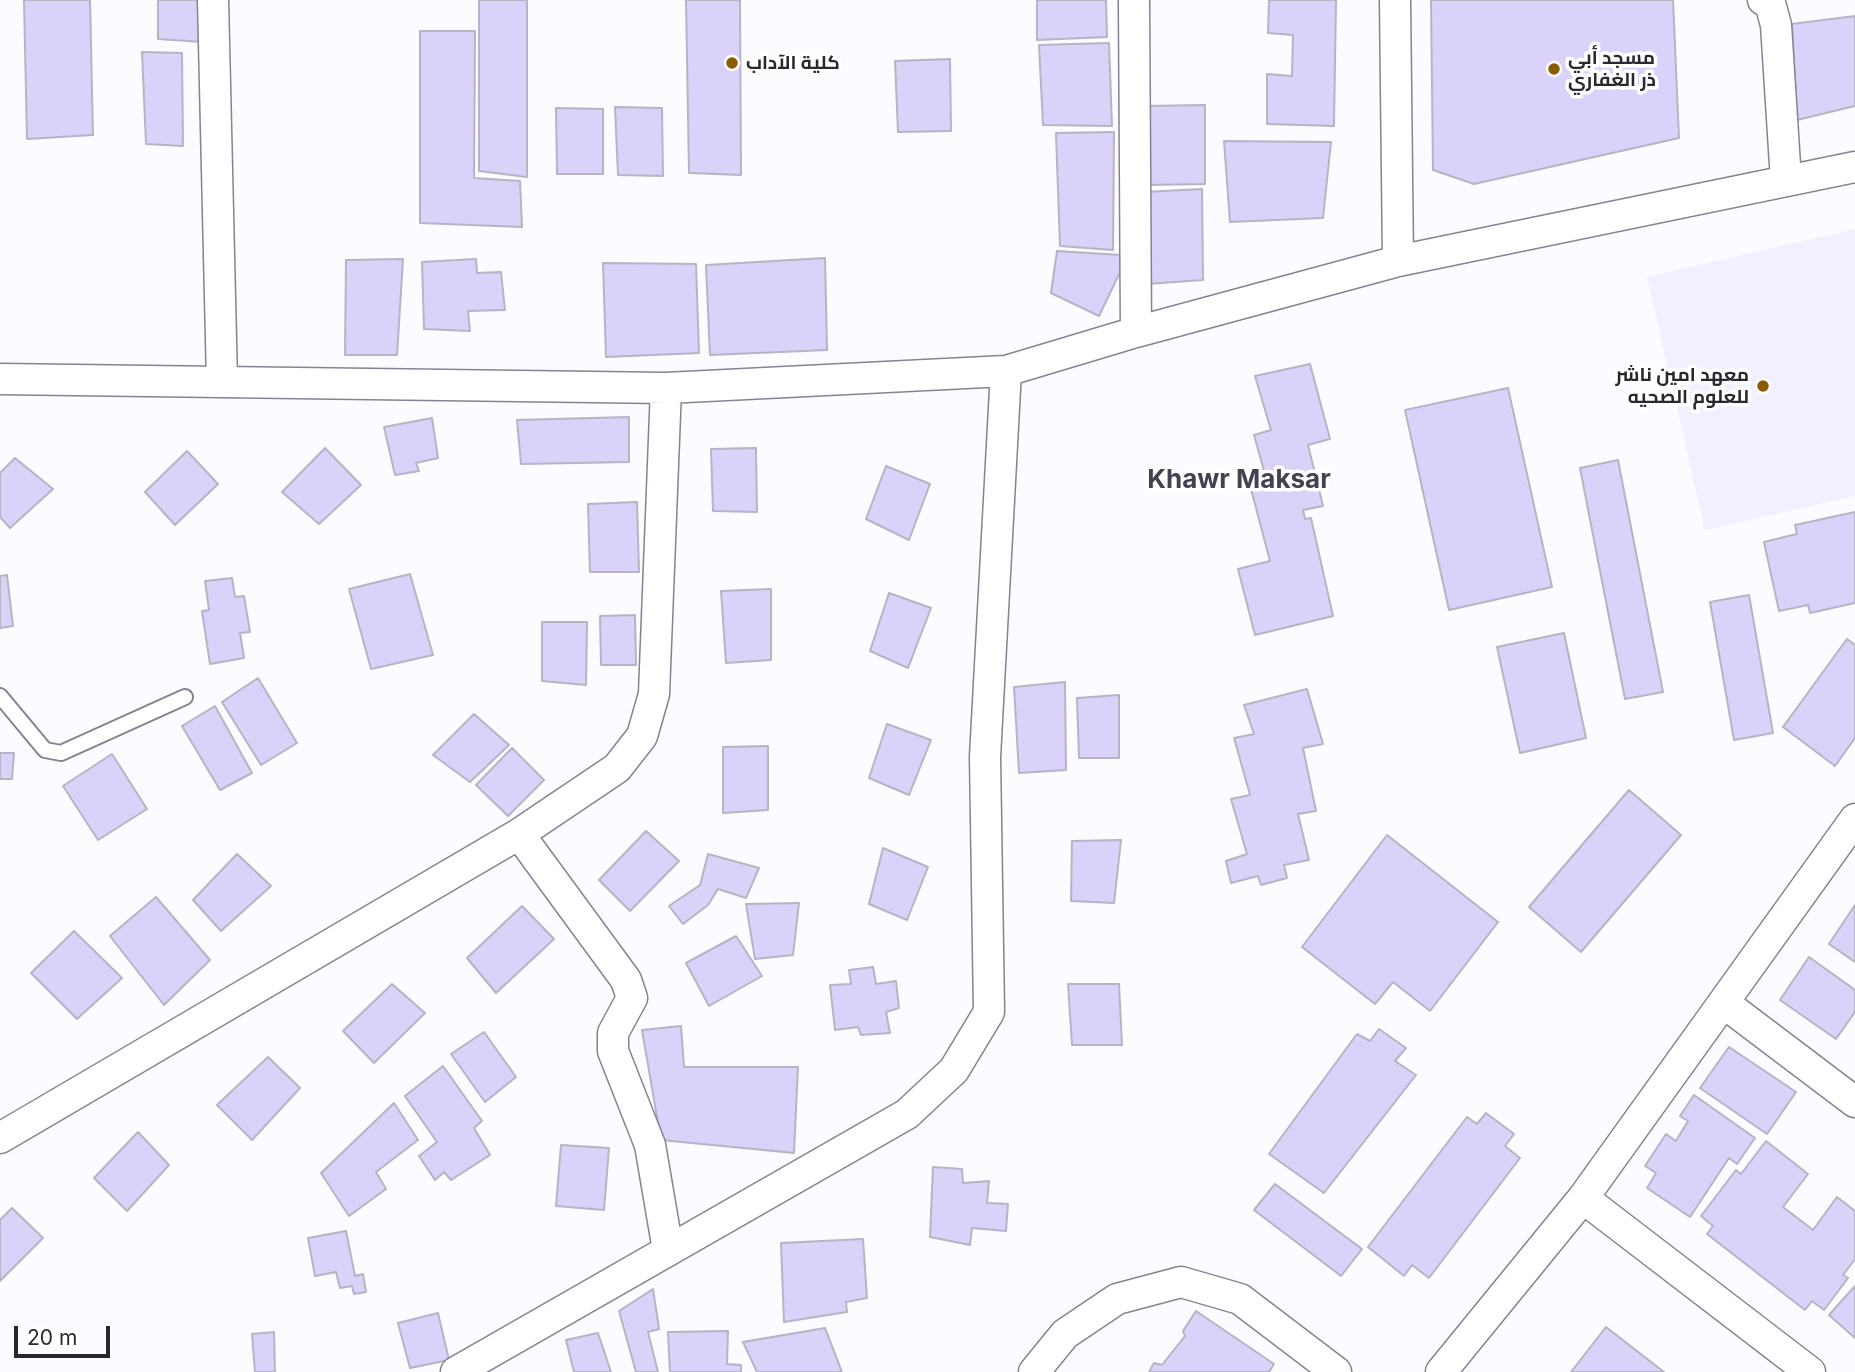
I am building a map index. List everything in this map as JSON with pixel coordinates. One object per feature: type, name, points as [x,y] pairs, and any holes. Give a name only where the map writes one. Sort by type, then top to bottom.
[{"type":"street","points":[[213,0],[222,382]]},
{"type":"street","points":[[1133,0],[1136,332]]},
{"type":"street","points":[[1395,0],[1398,261]]},
{"type":"street","points":[[1763,0],[1770,3],[1776,25],[1786,181]]},
{"type":"street","points":[[0,379],[666,388],[1006,371],[1136,332],[1398,261],[1855,166]]},
{"type":"street","points":[[456,1372],[907,1114],[954,1070],[989,1012],[985,757],[1006,371]]},
{"type":"street","points":[[0,1138],[519,834],[617,768],[642,736],[654,694],[666,388]]},
{"type":"street","points":[[1440,1372],[1583,1198],[1855,820]]},
{"type":"street","points":[[519,834],[626,980],[632,998],[613,1033],[613,1051],[650,1145],[668,1250]]},
{"type":"street","points":[[1724,1003],[1855,1102]]},
{"type":"street","points":[[1583,1198],[1810,1372]]},
{"type":"street","points":[[1034,1372],[1065,1334],[1117,1299],[1181,1282],[1240,1300],[1336,1372]]},
{"type":"lane","points":[[0,695],[45,750],[61,753],[185,697]]},
{"type":"shaded area","name":"معهد امين ناشر للعلوم الصحيه","points":[[1855,229],[1855,496],[1705,530],[1647,277]]},
{"type":"building","points":[[24,0],[90,0],[93,135],[27,139]]},
{"type":"building","points":[[158,0],[202,0],[202,42],[158,39]]},
{"type":"building","points":[[479,0],[527,0],[527,177],[479,171]]},
{"type":"building","points":[[686,0],[740,0],[741,175],[689,173]]},
{"type":"building","points":[[1037,0],[1106,0],[1107,37],[1037,40]]},
{"type":"building","points":[[1269,0],[1336,0],[1334,126],[1267,124],[1267,74],[1292,76],[1293,35],[1268,33]]},
{"type":"building","name":"مسجد أبي ذر الغفاري","points":[[1431,0],[1673,0],[1679,138],[1474,184],[1433,170]]},
{"type":"building","points":[[1855,16],[1855,106],[1797,120],[1792,24]]},
{"type":"building","points":[[420,31],[475,31],[474,178],[520,181],[522,227],[420,223]]},
{"type":"building","points":[[1109,43],[1112,126],[1043,125],[1039,45]]},
{"type":"building","points":[[142,52],[182,53],[183,146],[146,144]]},
{"type":"building","points":[[950,59],[951,131],[898,132],[895,61]]},
{"type":"building","points":[[1205,105],[1205,184],[1145,185],[1144,106]]},
{"type":"building","points":[[615,107],[662,108],[663,176],[618,175]]},
{"type":"building","points":[[556,108],[603,109],[603,174],[557,174]]},
{"type":"building","points":[[1114,132],[1113,250],[1060,246],[1056,133]]},
{"type":"building","points":[[1224,141],[1331,142],[1323,218],[1230,222]]},
{"type":"building","points":[[1202,189],[1203,280],[1147,284],[1144,192]]},
{"type":"building","points":[[1057,251],[1121,255],[1123,266],[1099,316],[1051,293]]},
{"type":"building","points":[[825,258],[827,350],[710,355],[706,265]]},
{"type":"building","points":[[403,259],[397,355],[345,355],[346,260]]},
{"type":"building","points":[[476,259],[477,273],[501,272],[505,310],[468,311],[470,331],[424,329],[422,262]]},
{"type":"building","points":[[603,263],[696,264],[699,353],[606,357]]},
{"type":"building","points":[[1310,364],[1330,439],[1308,445],[1323,506],[1303,510],[1305,519],[1311,518],[1333,616],[1255,635],[1238,569],[1270,561],[1251,489],[1268,485],[1254,435],[1271,430],[1255,376]]},
{"type":"building","points":[[1508,388],[1552,587],[1449,610],[1405,410]]},
{"type":"building","points":[[629,417],[629,462],[521,464],[517,420]]},
{"type":"building","points":[[432,418],[438,458],[416,463],[419,471],[395,475],[384,427]]},
{"type":"building","points":[[325,448],[361,485],[319,524],[282,492]]},
{"type":"building","points":[[756,448],[757,512],[713,511],[711,449]]},
{"type":"building","points":[[187,451],[218,484],[175,525],[145,492]]},
{"type":"building","points":[[15,458],[53,489],[10,528],[0,517],[0,473]]},
{"type":"building","points":[[1618,460],[1663,692],[1625,699],[1580,468]]},
{"type":"building","points":[[886,466],[930,484],[909,540],[866,519]]},
{"type":"building","points":[[637,502],[639,572],[590,572],[588,504]]},
{"type":"building","points":[[1855,512],[1855,603],[1810,613],[1808,605],[1779,611],[1764,542],[1797,534],[1795,525]]},
{"type":"building","points":[[410,574],[433,655],[371,669],[349,589]]},
{"type":"building","points":[[7,575],[13,626],[0,628],[0,576]]},
{"type":"building","points":[[232,578],[235,597],[244,596],[250,632],[240,633],[244,658],[210,664],[202,611],[209,610],[205,581]]},
{"type":"building","points":[[771,589],[771,660],[726,663],[721,591]]},
{"type":"building","points":[[889,593],[931,608],[908,668],[870,651]]},
{"type":"building","points":[[1749,595],[1773,733],[1734,740],[1710,602]]},
{"type":"building","points":[[635,615],[636,665],[601,665],[600,616]]},
{"type":"building","points":[[542,622],[587,622],[586,685],[542,681]]},
{"type":"building","points":[[1564,633],[1586,738],[1520,753],[1497,647]]},
{"type":"building","points":[[1847,639],[1855,645],[1855,738],[1835,766],[1783,727]]},
{"type":"building","points":[[258,678],[297,743],[261,765],[222,702]]},
{"type":"building","points":[[1065,682],[1066,770],[1019,773],[1014,687]]},
{"type":"building","points":[[1307,689],[1323,744],[1303,748],[1316,811],[1298,814],[1309,860],[1284,865],[1287,878],[1261,885],[1258,876],[1231,883],[1226,861],[1247,854],[1231,799],[1250,795],[1234,738],[1254,734],[1244,705]]},
{"type":"building","points":[[1119,695],[1119,758],[1079,758],[1077,698]]},
{"type":"building","points":[[215,706],[252,773],[220,790],[182,726]]},
{"type":"building","points":[[474,714],[509,745],[470,782],[433,755]]},
{"type":"building","points":[[887,724],[931,740],[909,795],[869,778]]},
{"type":"building","points":[[768,746],[768,810],[723,813],[723,747]]},
{"type":"building","points":[[512,748],[544,780],[508,816],[476,785]]},
{"type":"building","points":[[0,753],[14,753],[12,779],[0,779]]},
{"type":"building","points":[[112,754],[147,809],[98,840],[63,786]]},
{"type":"building","points":[[1629,790],[1681,835],[1581,952],[1529,907]]},
{"type":"building","points":[[646,831],[679,861],[630,911],[599,880]]},
{"type":"building","points":[[1387,835],[1498,922],[1430,1011],[1393,982],[1375,1004],[1302,947]]},
{"type":"building","points":[[1121,840],[1114,903],[1071,901],[1072,841]]},
{"type":"building","points":[[883,848],[928,867],[907,920],[869,904]]},
{"type":"building","points":[[237,854],[271,886],[221,931],[193,900]]},
{"type":"building","points":[[708,854],[759,868],[746,898],[718,889],[708,905],[683,924],[669,906],[700,885]]},
{"type":"building","points":[[156,897],[210,960],[164,1005],[110,936]]},
{"type":"building","points":[[799,903],[793,955],[755,959],[746,904]]},
{"type":"building","points":[[1855,905],[1855,962],[1829,944]]},
{"type":"building","points":[[522,906],[554,939],[496,993],[467,958]]},
{"type":"building","points":[[74,931],[122,978],[77,1019],[31,973]]},
{"type":"building","points":[[736,936],[762,976],[709,1006],[686,963]]},
{"type":"building","points":[[1809,957],[1855,990],[1855,1012],[1836,1039],[1780,1000]]},
{"type":"building","points":[[873,967],[876,984],[896,981],[899,1008],[886,1012],[890,1033],[861,1035],[858,1027],[835,1030],[830,985],[851,984],[849,970]]},
{"type":"building","points":[[392,984],[425,1013],[374,1063],[343,1031]]},
{"type":"building","points":[[1068,984],[1119,984],[1122,1045],[1072,1045]]},
{"type":"building","points":[[681,1026],[684,1067],[798,1067],[794,1153],[661,1140],[642,1030]]},
{"type":"building","points":[[1379,1029],[1406,1048],[1395,1061],[1416,1075],[1324,1193],[1269,1154],[1357,1034],[1370,1041]]},
{"type":"building","points":[[484,1032],[516,1077],[485,1102],[451,1054]]},
{"type":"building","points":[[1729,1047],[1796,1092],[1767,1134],[1700,1088]]},
{"type":"building","points":[[268,1057],[300,1088],[252,1140],[217,1105]]},
{"type":"building","points":[[443,1066],[482,1121],[474,1128],[490,1155],[451,1180],[444,1172],[435,1180],[419,1156],[437,1142],[405,1096]]},
{"type":"building","points":[[1694,1095],[1755,1138],[1737,1164],[1729,1158],[1690,1217],[1647,1188],[1656,1173],[1645,1166],[1666,1134],[1676,1141],[1688,1121],[1680,1116]]},
{"type":"building","points":[[394,1103],[418,1140],[376,1172],[386,1189],[349,1216],[321,1173]]},
{"type":"building","points":[[1486,1113],[1514,1134],[1505,1146],[1520,1158],[1429,1278],[1412,1265],[1404,1276],[1368,1247],[1467,1117],[1477,1124]]},
{"type":"building","points":[[138,1132],[169,1165],[127,1211],[94,1178]]},
{"type":"building","points":[[1766,1141],[1808,1174],[1783,1207],[1813,1230],[1837,1197],[1855,1211],[1855,1259],[1843,1275],[1848,1278],[1824,1310],[1812,1301],[1805,1310],[1707,1234],[1713,1226],[1701,1216],[1736,1170],[1741,1174]]},
{"type":"building","points":[[561,1145],[609,1148],[604,1210],[556,1206]]},
{"type":"building","points":[[933,1167],[962,1169],[963,1183],[989,1181],[987,1203],[1008,1204],[1006,1231],[972,1228],[970,1245],[930,1237]]},
{"type":"building","points":[[1275,1184],[1362,1249],[1341,1276],[1254,1210]]},
{"type":"building","points":[[12,1208],[43,1238],[0,1281],[0,1220]]},
{"type":"building","points":[[346,1231],[355,1276],[363,1274],[366,1292],[354,1294],[352,1286],[340,1288],[336,1272],[315,1276],[308,1238]]},
{"type":"building","points":[[863,1239],[867,1298],[846,1302],[847,1312],[784,1322],[781,1243]]},
{"type":"building","points":[[1855,1286],[1855,1338],[1829,1315]]},
{"type":"building","points":[[653,1289],[659,1329],[648,1332],[658,1372],[636,1372],[619,1311]]},
{"type":"building","points":[[1196,1311],[1274,1364],[1269,1372],[1149,1372],[1154,1363],[1162,1365],[1185,1336],[1183,1331]]},
{"type":"building","points":[[438,1313],[449,1360],[410,1368],[398,1323]]},
{"type":"building","points":[[1606,1327],[1664,1372],[1571,1372]]},
{"type":"building","points":[[825,1328],[842,1372],[757,1372],[743,1342]]},
{"type":"building","points":[[728,1331],[727,1364],[741,1365],[741,1372],[670,1372],[668,1332]]},
{"type":"building","points":[[274,1332],[275,1372],[255,1372],[252,1334]]},
{"type":"building","points":[[598,1333],[611,1372],[574,1372],[566,1340]]},
{"type":"place","name":"كلية الآداب","points":[[732,63]]},
{"type":"place","name":"مسجد أبي ذر الغفاري","points":[[1554,69]]},
{"type":"place","name":"معهد امين ناشر للعلوم الصحيه","points":[[1763,386]]},
{"type":"district","name":"Khawr Maksar","points":[[1239,480]]}]
